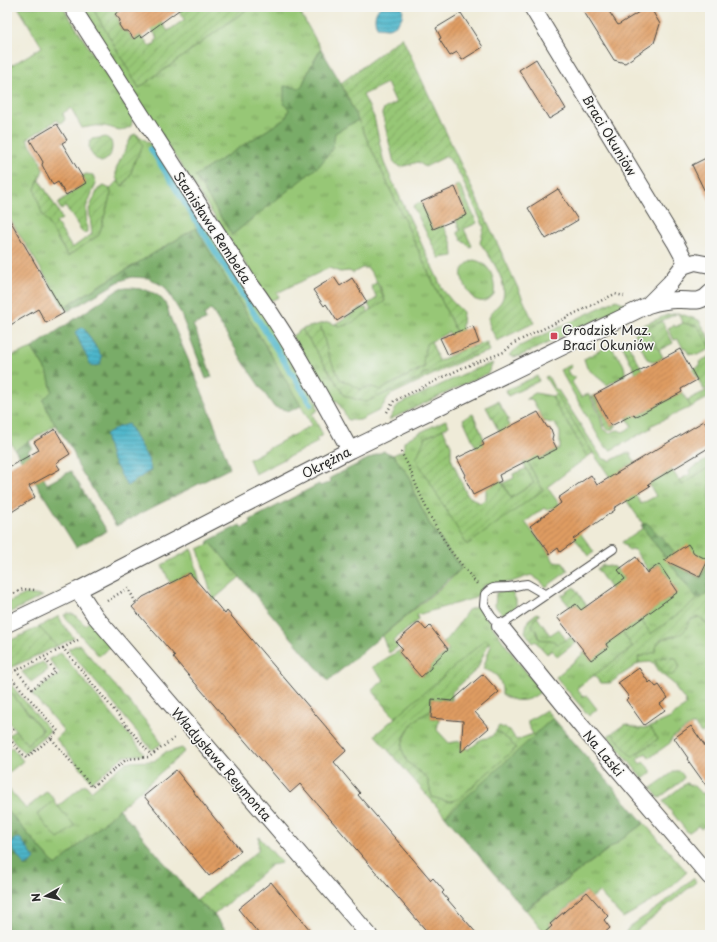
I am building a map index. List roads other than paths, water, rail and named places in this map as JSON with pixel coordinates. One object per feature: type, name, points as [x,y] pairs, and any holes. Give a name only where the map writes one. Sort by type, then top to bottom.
[{"type":"street","name":"Stanisława Rembeka","points":[[72,7],[243,274],[267,307],[325,403],[350,450]]},
{"type":"street","name":"Braci Okuniów","points":[[532,7],[676,242],[687,264]]},
{"type":"street","points":[[687,264],[695,262],[708,267]]},
{"type":"street","name":"Okrężna","points":[[648,305],[663,291],[680,269],[687,264]]},
{"type":"street","points":[[675,276],[676,290],[682,298],[687,300]]},
{"type":"street","name":"Okrężna","points":[[7,624],[78,590],[350,450],[648,305],[664,301],[697,301],[709,298]]},
{"type":"street","name":"Władysława Reymonta","points":[[78,590],[95,616],[369,935]]},
{"type":"street","name":"Na Laski","points":[[500,626],[583,728],[710,877]]},
{"type":"lane","points":[[546,595],[527,584],[508,587],[497,586],[484,594],[484,605],[490,616],[500,626],[546,595],[613,549]]},
{"type":"water","points":[[380,7],[402,7],[403,11],[400,21],[391,27],[377,27],[375,17]]},
{"type":"water","points":[[83,327],[102,357],[100,365],[91,366],[75,332]]},
{"type":"water","points":[[128,424],[148,459],[151,470],[127,486],[111,457],[105,435],[118,427]]},
{"type":"water","points":[[20,838],[35,859],[25,866],[10,846],[14,839]]},
{"type":"waterway","points":[[151,149],[311,404]]},
{"type":"place","name":"Grodzisk Maz. Braci Okuniów","points":[[554,336]]}]
